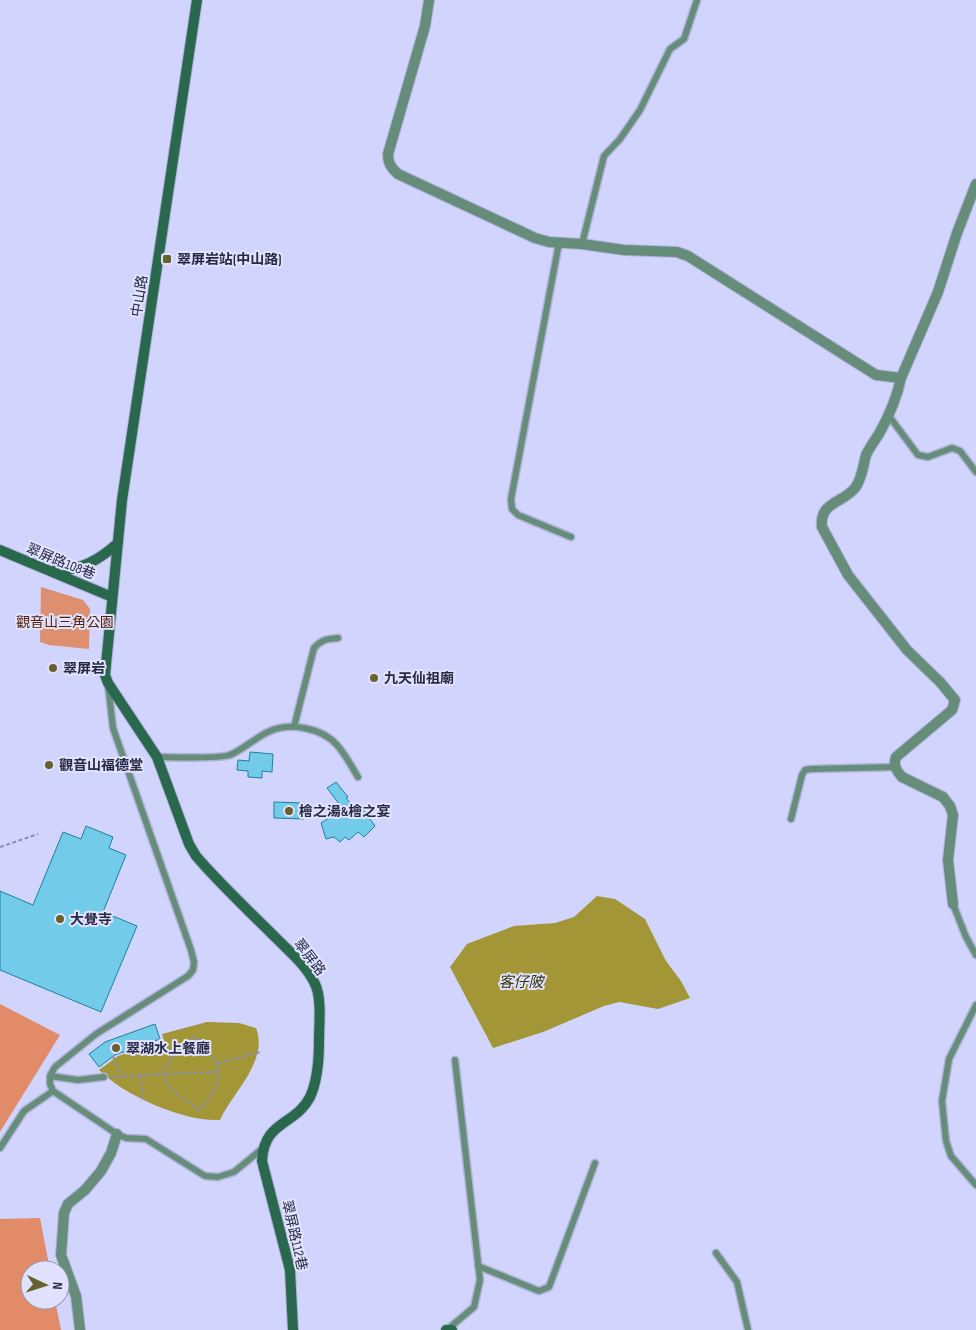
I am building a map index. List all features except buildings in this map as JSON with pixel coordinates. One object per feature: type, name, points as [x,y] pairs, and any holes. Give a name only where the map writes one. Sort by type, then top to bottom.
[{"type":"main road","name":"中山路","points":[[112,597],[122,500],[197,0]]},
{"type":"main road","points":[[50,571],[84,566],[103,556],[118,543]]},
{"type":"main road","name":"翠屏路108巷","points":[[0,550],[112,597]]},
{"type":"main road","points":[[108,683],[106,675],[112,597]]},
{"type":"main road","name":"翠屏路","points":[[108,683],[157,757],[189,844],[196,856],[298,960],[316,985],[319,1055],[316,1077],[310,1096],[299,1111],[275,1128],[263,1148]]},
{"type":"main road","name":"翠屏路112巷","points":[[263,1148],[262,1161],[290,1270],[293,1330]]},
{"type":"street","points":[[429,0],[425,26],[388,154],[388,161],[392,169],[408,180],[535,238],[550,242],[624,250],[677,252],[688,256],[876,375],[901,378]]},
{"type":"street","points":[[953,904],[948,860],[953,816],[950,806],[943,797],[902,777],[895,767],[896,756],[952,710],[954,700],[940,682],[907,650],[848,576],[822,527],[821,518],[828,508],[854,489],[863,471],[866,455],[889,416],[901,378],[938,292],[957,233],[976,184]]},
{"type":"street","points":[[80,1330],[76,1296],[61,1255],[64,1213],[68,1204],[85,1190],[101,1171],[111,1153],[116,1134]]},
{"type":"lane","points":[[582,244],[604,156],[620,139],[640,110],[670,49],[684,39],[697,0]]},
{"type":"lane","points":[[559,243],[512,500],[512,509],[518,515],[571,537]]},
{"type":"lane","points":[[889,416],[918,455],[928,457],[952,448],[960,451],[976,472]]},
{"type":"lane","points":[[294,727],[314,648],[326,639],[338,638]]},
{"type":"lane","points":[[0,1148],[24,1111],[53,1090],[50,1084],[50,1076],[55,1068],[96,1034],[171,988],[193,970],[194,962],[188,941],[113,728],[108,683]]},
{"type":"lane","points":[[157,757],[229,756],[268,732],[282,726],[294,727],[312,730],[326,736],[337,745],[358,777]]},
{"type":"lane","points":[[791,819],[802,775],[805,770],[895,767]]},
{"type":"lane","points":[[953,904],[966,937],[976,955]]},
{"type":"lane","points":[[976,1005],[949,1060],[942,1101],[946,1141],[951,1156],[976,1185]]},
{"type":"lane","points":[[449,1330],[474,1307],[480,1280],[455,1060]]},
{"type":"lane","points":[[50,1076],[78,1080],[104,1078]]},
{"type":"lane","name":"翠屏路","points":[[53,1090],[116,1134],[126,1138],[146,1139],[205,1176],[218,1177],[234,1172],[263,1148]]},
{"type":"lane","points":[[478,1266],[538,1291],[548,1287],[595,1163]]},
{"type":"lane","points":[[716,1253],[737,1282],[748,1330]]},
{"type":"path","points":[[0,847],[38,834]]},
{"type":"path","points":[[194,1036],[208,1048],[217,1063],[218,1078],[215,1090],[199,1110],[171,1090],[163,1074],[171,1058],[194,1036]]},
{"type":"path","points":[[217,1063],[261,1052]]},
{"type":"path","points":[[113,1056],[121,1077]]},
{"type":"path","points":[[104,1078],[218,1072]]},
{"type":"path","points":[[141,1075],[141,1101]]},
{"type":"green space","name":"觀音山三角公園","points":[[41,587],[83,600],[90,609],[89,649],[49,645],[40,642]]},
{"type":"shaded area","points":[[0,1004],[60,1035],[0,1132]]},
{"type":"shaded area","points":[[40,1218],[48,1260],[20,1260],[20,1310],[57,1310],[61,1330],[0,1330],[0,1219]]},
{"type":"water","name":"客仔陂","points":[[597,896],[615,899],[645,919],[666,961],[681,981],[690,998],[658,1009],[619,1002],[604,1006],[543,1032],[493,1048],[450,967],[467,944],[514,926],[555,923],[574,917]]},
{"type":"water","points":[[207,1022],[239,1023],[256,1028],[259,1040],[258,1052],[253,1064],[220,1120],[190,1117],[156,1106],[124,1089],[99,1070],[118,1056],[164,1041],[162,1034]]},
{"type":"place","name":"翠屏岩站(中山路)","points":[[167,259]]},
{"type":"place","name":"翠屏岩","points":[[53,668]]},
{"type":"place","name":"九天仙祖廟","points":[[374,678]]},
{"type":"place","name":"觀音山福德堂","points":[[49,765]]},
{"type":"place","name":"檜之湯&檜之宴","points":[[289,811]]},
{"type":"place","name":"大覺寺","points":[[60,919]]},
{"type":"place","name":"翠湖水上餐廳","points":[[116,1048]]}]
